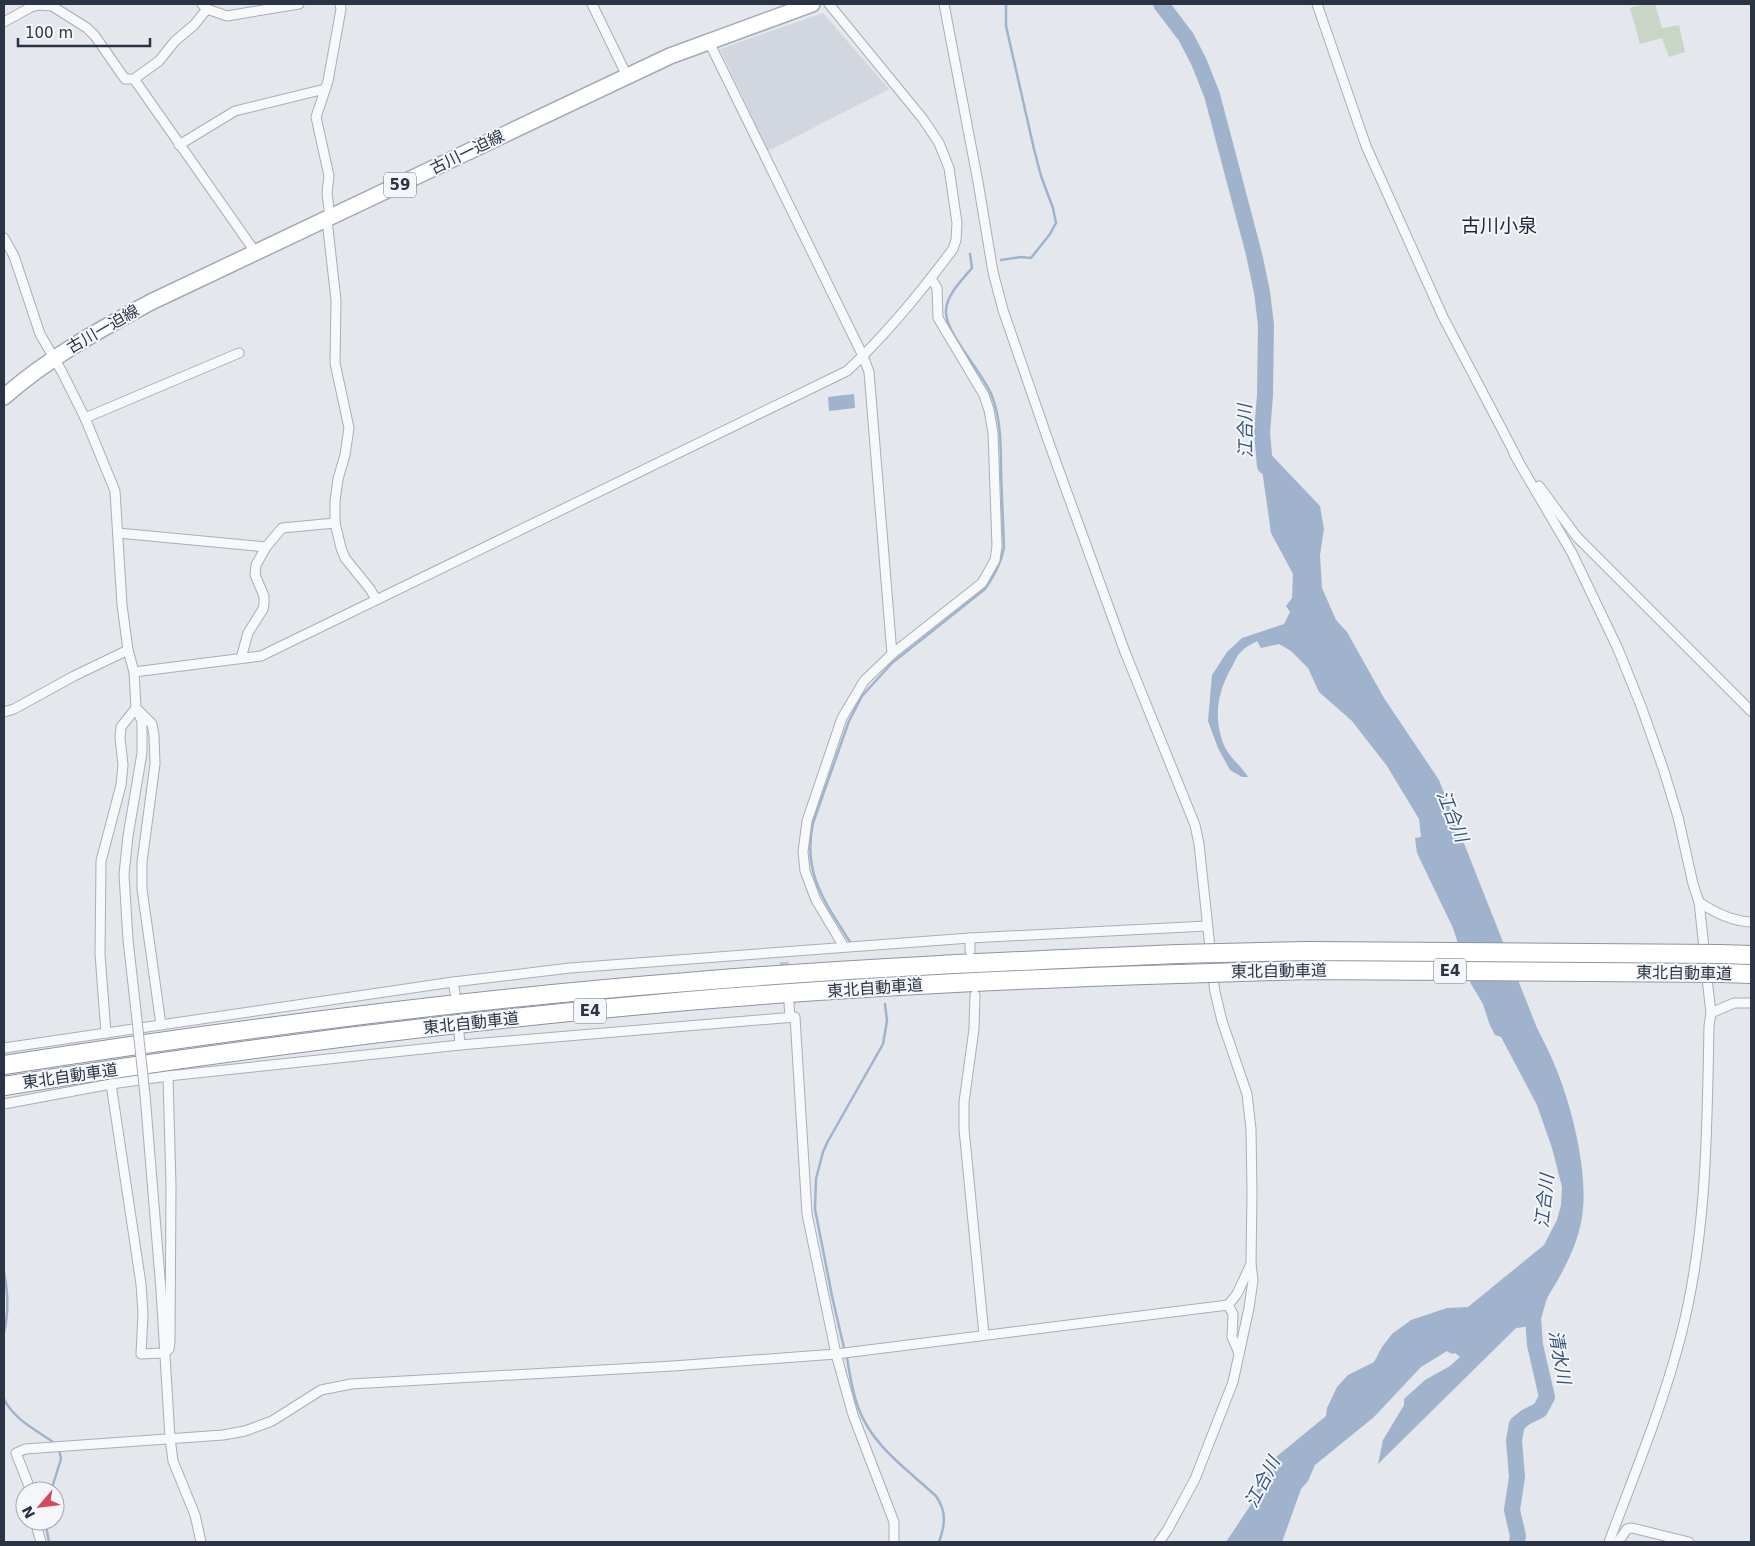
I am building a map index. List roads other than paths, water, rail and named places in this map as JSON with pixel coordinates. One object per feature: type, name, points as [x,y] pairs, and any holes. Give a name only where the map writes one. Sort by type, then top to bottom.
[{"type":"highway","name":"東北自動車道","points":[[4,1065],[300,1022],[686,982],[846,970],[1178,954],[1308,951],[1751,954]]},
{"type":"highway","name":"東北自動車道","points":[[4,1086],[322,1040],[436,1026],[687,1001],[943,984],[1308,970],[1751,974]]},
{"type":"main road","name":"古川一迫線","points":[[4,397],[22,380],[53,359],[104,327],[151,302],[670,56],[812,4]]},
{"type":"street","points":[[4,22],[30,7],[39,5],[52,6],[87,28],[95,36],[125,79],[134,78],[159,61],[175,41],[194,25],[205,6],[223,16],[227,16],[299,4]]},
{"type":"street","points":[[340,4],[341,8],[328,81],[316,117],[329,176],[326,193],[336,300],[335,363],[349,428],[345,455],[338,479],[335,523],[345,558],[376,599]]},
{"type":"street","points":[[592,4],[627,76]]},
{"type":"street","points":[[134,672],[261,656],[847,371],[863,356],[893,325],[953,249],[956,240],[957,223],[949,168],[939,143],[923,119],[829,4]]},
{"type":"street","points":[[944,4],[978,182],[992,272],[1003,310],[1049,443],[1122,643],[1195,825],[1200,844],[1215,992],[1222,1021],[1247,1094],[1251,1128],[1251,1264],[1253,1280],[1249,1308],[1233,1382],[1195,1479],[1159,1542]]},
{"type":"street","points":[[1317,4],[1366,146],[1443,317],[1514,454],[1572,553],[1618,650],[1663,768],[1678,817],[1694,890],[1699,902],[1711,1014],[1709,1026],[1705,1171],[1701,1217],[1690,1295],[1680,1338],[1668,1378],[1609,1542]]},
{"type":"street","points":[[709,42],[863,356],[869,372],[892,654]]},
{"type":"street","points":[[134,78],[256,253]]},
{"type":"street","points":[[180,145],[236,111],[325,89]]},
{"type":"street","points":[[4,238],[14,256],[40,334],[86,418],[115,491],[122,605],[128,650],[134,672],[136,708],[142,721],[142,753],[128,836],[124,874],[128,940],[145,1095],[162,1290],[170,1438],[174,1461],[195,1515],[201,1542]]},
{"type":"street","points":[[844,947],[824,915],[810,885],[805,871],[804,838],[810,812],[842,718],[864,681],[892,654],[982,583],[995,560],[997,546],[993,433],[989,410],[981,389],[938,318],[937,288],[932,278]]},
{"type":"street","points":[[86,418],[238,353]]},
{"type":"street","points":[[1514,454],[1577,537],[1751,711]]},
{"type":"street","points":[[241,658],[248,633],[264,609],[264,596],[255,575],[256,565],[266,547],[282,528],[335,523]]},
{"type":"street","points":[[118,532],[266,547]]},
{"type":"street","points":[[4,712],[14,709],[74,676],[128,650]]},
{"type":"street","points":[[136,708],[152,724],[154,735],[155,764],[142,862],[142,889],[161,1025]]},
{"type":"street","points":[[106,1033],[100,954],[101,862],[121,785],[123,765],[120,738],[122,727],[136,708]]},
{"type":"street","points":[[1699,902],[1727,918],[1741,922],[1751,922]]},
{"type":"street","points":[[4,1048],[453,982],[570,968],[970,938],[1207,926]]},
{"type":"street","points":[[970,938],[970,951]]},
{"type":"street","points":[[783,952],[784,962]]},
{"type":"street","points":[[453,982],[454,993]]},
{"type":"street","points":[[975,994],[974,1029],[964,1102],[964,1129],[984,1335]]},
{"type":"street","points":[[789,1003],[790,1017]]},
{"type":"street","points":[[1711,1014],[1734,1003],[1751,1003]]},
{"type":"street","points":[[4,1104],[111,1084],[168,1076],[460,1045],[795,1016],[807,1214],[836,1354],[853,1415],[894,1522],[894,1542]]},
{"type":"street","points":[[459,1033],[460,1045]]},
{"type":"street","points":[[111,1084],[141,1284],[143,1314],[142,1354],[164,1353],[169,1349],[170,1342],[171,1186],[168,1076]]},
{"type":"street","points":[[27,1481],[16,1454],[25,1449],[223,1435],[272,1421],[321,1390],[350,1384],[673,1366],[836,1354],[1228,1305],[1237,1294],[1251,1264]]},
{"type":"street","points":[[1228,1305],[1232,1314],[1232,1337],[1239,1353]]},
{"type":"street","points":[[1618,1542],[1627,1529],[1632,1528],[1677,1541],[1689,1542]]},
{"type":"water","points":[[854,394],[855,408],[829,411],[828,397]]},
{"type":"water","points":[[1258,441],[1320,506],[1324,529],[1320,555],[1322,588],[1336,620],[1347,632],[1384,698],[1439,780],[1537,1028],[1551,1056],[1567,1098],[1580,1155],[1584,1192],[1582,1219],[1572,1252],[1534,1321],[1529,1325],[1516,1328],[1378,1464],[1383,1440],[1404,1405],[1404,1399],[1425,1380],[1450,1366],[1460,1357],[1455,1353],[1452,1354],[1447,1351],[1421,1367],[1374,1417],[1315,1465],[1308,1481],[1301,1489],[1282,1542],[1226,1542],[1252,1503],[1258,1486],[1276,1457],[1326,1416],[1327,1408],[1337,1387],[1348,1375],[1374,1362],[1392,1334],[1411,1320],[1447,1308],[1468,1307],[1544,1245],[1557,1220],[1561,1205],[1562,1187],[1552,1148],[1537,1105],[1501,1037],[1495,1035],[1489,1023],[1483,1004],[1471,984],[1453,928],[1417,853],[1415,838],[1421,837],[1419,819],[1387,766],[1352,721],[1319,692],[1308,668],[1291,651],[1279,644],[1261,648],[1257,641],[1244,649],[1236,658],[1221,693],[1218,713],[1218,723],[1223,743],[1228,753],[1248,777],[1242,777],[1230,770],[1218,748],[1208,721],[1212,675],[1227,652],[1242,638],[1284,624],[1290,612],[1286,606],[1292,598],[1293,574],[1271,533]]},
{"type":"waterway","points":[[1001,260],[1021,257],[1031,258],[1050,234],[1056,223],[1034,149],[1006,26],[1006,4]]},
{"type":"waterway","name":"江合川","points":[[1161,4],[1186,37],[1199,62],[1212,95],[1254,254],[1262,292],[1266,325],[1265,395],[1262,433],[1265,466]]},
{"type":"waterway","points":[[850,942],[832,914],[818,886],[813,872],[810,841],[813,823],[849,721],[862,696],[892,663],[985,589],[997,570],[1004,548],[1001,443],[995,405],[981,376],[952,332],[946,313],[946,307],[951,294],[972,268],[970,254]]},
{"type":"waterway","points":[[844,1348],[815,1209],[816,1179],[828,1141],[883,1044],[887,1021],[885,1004]]},
{"type":"waterway","points":[[4,1272],[7,1302],[4,1332]]},
{"type":"waterway","name":"清水川","points":[[1517,1542],[1518,1536],[1512,1510],[1517,1477],[1514,1440],[1517,1424],[1540,1410],[1547,1397],[1535,1345],[1533,1318],[1538,1300]]},
{"type":"waterway","points":[[847,1358],[856,1401],[864,1421],[872,1434],[891,1456],[936,1496],[940,1502],[944,1519],[939,1542]]},
{"type":"waterway","points":[[4,1399],[20,1419],[56,1444]]},
{"type":"waterway","points":[[54,1481],[61,1459],[59,1449]]},
{"type":"waterway","points":[[47,1531],[49,1542]]},
{"type":"tunnel","points":[[784,962],[786,978]]},
{"type":"district","name":"古川小泉","points":[[1499,225]]}]
